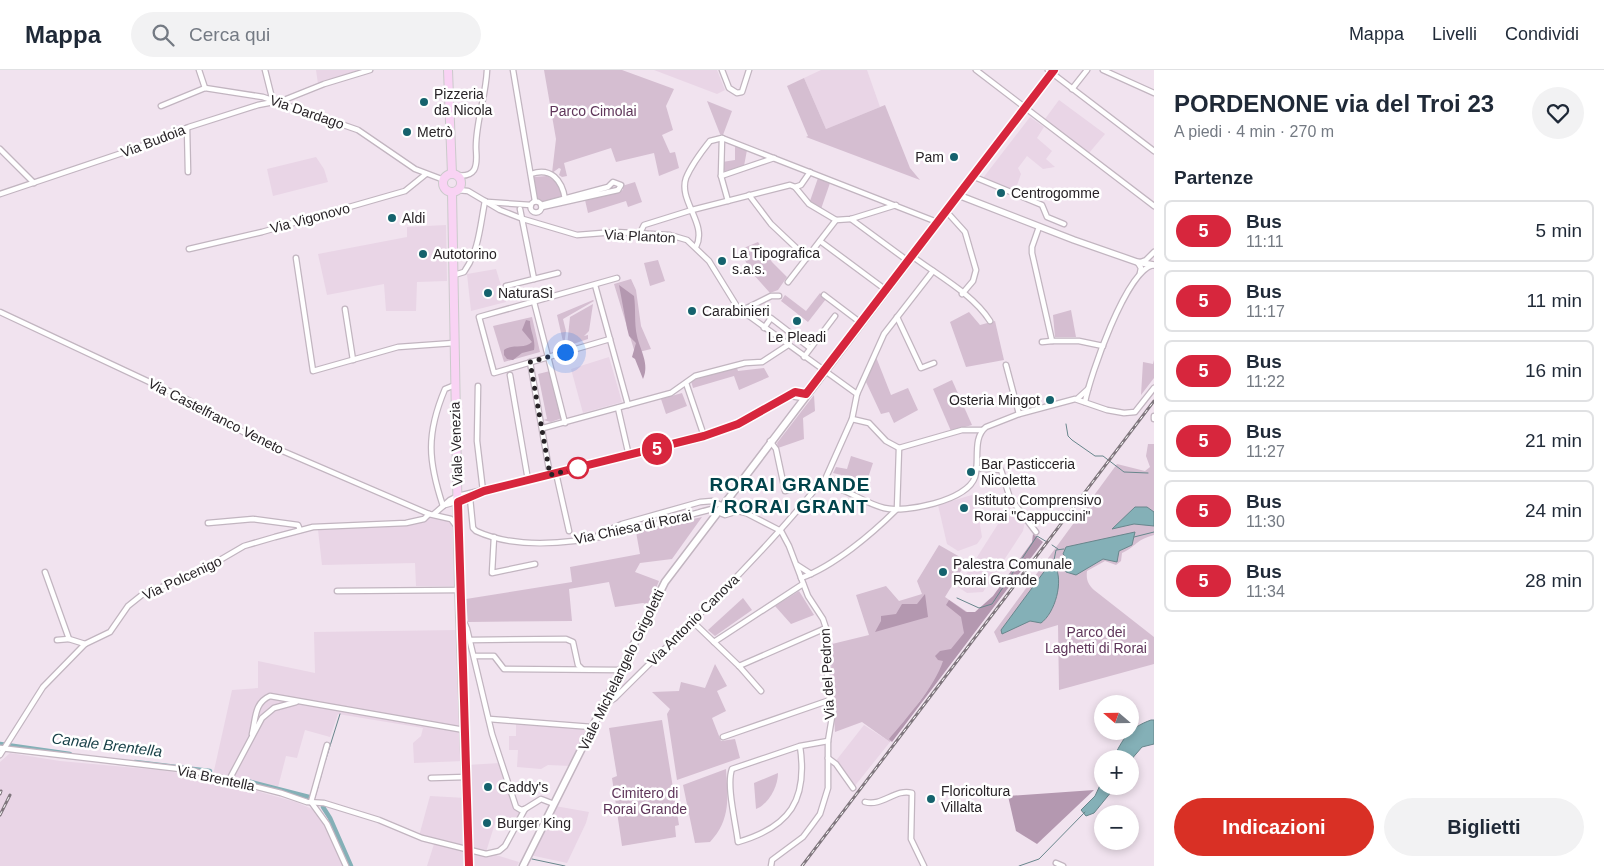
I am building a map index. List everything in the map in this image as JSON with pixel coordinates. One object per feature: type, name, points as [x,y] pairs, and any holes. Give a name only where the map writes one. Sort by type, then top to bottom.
[{"type":"main road","name":"Viale Venezia","points":[[448,70],[454,174],[461,183],[455,191],[454,343],[459,590],[469,866]]},
{"type":"main road","name":"Viale Michelangelo Grigoletti","points":[[525,863],[664,582],[972,176],[1026,108],[1051,71]]},
{"type":"main road","points":[[454,174],[446,176],[444,180],[445,188],[455,191]]},
{"type":"street","points":[[161,106],[205,88],[199,70]]},
{"type":"street","points":[[265,70],[273,102]]},
{"type":"street","name":"Via Budoia","points":[[0,194],[131,150],[187,128],[284,100],[324,84],[370,70]]},
{"type":"street","points":[[454,174],[464,175],[474,169],[477,132],[486,90],[487,70]]},
{"type":"street","points":[[454,274],[464,272],[474,254],[486,202],[532,205],[542,206],[618,190],[620,185],[614,182],[608,187],[542,206],[539,212],[536,213],[532,205],[531,174],[513,70]]},
{"type":"street","points":[[722,70],[729,88],[737,93],[742,92],[749,70]]},
{"type":"street","points":[[976,70],[1154,206]]},
{"type":"street","points":[[1072,89],[1087,70]]},
{"type":"street","points":[[1103,70],[1154,93]]},
{"type":"street","points":[[1051,71],[1154,151]]},
{"type":"street","name":"Via Dardago","points":[[205,88],[263,97],[358,130],[415,169],[444,180]]},
{"type":"street","points":[[187,128],[188,172]]},
{"type":"street","points":[[722,138],[721,176],[728,201]]},
{"type":"street","points":[[696,247],[700,232],[685,186],[686,178],[710,141],[722,138],[937,222]]},
{"type":"street","points":[[0,149],[34,183]]},
{"type":"street","points":[[721,176],[774,158]]},
{"type":"street","points":[[531,174],[543,172],[554,176],[562,183],[566,199]]},
{"type":"street","points":[[640,233],[644,225],[692,210],[784,186],[801,186],[810,172]]},
{"type":"street","name":"Via Vigonovo","points":[[189,249],[262,232],[405,191],[426,174]]},
{"type":"street","points":[[972,176],[1042,205],[1047,217],[1064,224]]},
{"type":"street","points":[[795,187],[809,204],[836,220],[851,219],[897,205]]},
{"type":"street","name":"Via Planton","points":[[455,191],[468,191],[523,220],[577,235],[615,232],[678,236],[696,247],[709,261],[741,311],[857,394]]},
{"type":"street","points":[[749,195],[771,224],[807,258]]},
{"type":"street","points":[[958,195],[1039,227],[1138,262],[1154,264]]},
{"type":"street","points":[[504,211],[532,205]]},
{"type":"street","points":[[520,209],[519,214],[523,220],[534,279]]},
{"type":"street","points":[[946,211],[965,232],[976,270],[974,281],[962,294]]},
{"type":"street","points":[[851,219],[910,259],[933,271],[984,312],[990,321]]},
{"type":"street","points":[[788,282],[836,220]]},
{"type":"street","points":[[1039,227],[1032,247],[1032,253],[1052,341]]},
{"type":"street","points":[[820,241],[886,290]]},
{"type":"street","points":[[1138,262],[1146,260],[1154,253]]},
{"type":"street","points":[[1154,253],[1154,264]]},
{"type":"street","points":[[296,258],[313,371],[398,347],[454,343]]},
{"type":"street","points":[[1138,262],[1141,268],[1139,275]]},
{"type":"street","points":[[1085,402],[1113,319],[1139,275],[1147,267],[1154,264]]},
{"type":"street","points":[[823,484],[852,419],[857,394],[877,345],[933,271]]},
{"type":"street","points":[[506,286],[558,273]]},
{"type":"street","points":[[610,339],[494,373],[479,318],[617,278]]},
{"type":"street","points":[[594,285],[628,405]]},
{"type":"street","points":[[824,295],[861,323]]},
{"type":"street","points":[[741,311],[771,296],[779,296]]},
{"type":"street","points":[[534,302],[565,423]]},
{"type":"street","points":[[345,309],[353,360]]},
{"type":"street","name":"Via Castelfranco Veneto","points":[[0,312],[190,401],[257,440],[432,514],[451,519],[458,528]]},
{"type":"street","points":[[804,357],[835,316]]},
{"type":"street","points":[[897,317],[921,368],[934,363]]},
{"type":"street","points":[[764,328],[771,318],[810,348]]},
{"type":"street","points":[[1042,342],[1079,341],[1103,346]]},
{"type":"street","points":[[543,428],[671,392],[695,376],[745,363],[762,362],[788,345]]},
{"type":"street","points":[[530,362],[550,475]]},
{"type":"street","points":[[1006,365],[1019,414]]},
{"type":"street","points":[[510,375],[528,480]]},
{"type":"street","points":[[686,383],[704,436]]},
{"type":"street","points":[[443,506],[434,478],[430,441],[445,389],[455,385]]},
{"type":"street","points":[[478,386],[476,441],[484,491]]},
{"type":"street","points":[[1077,399],[1116,412],[1135,412],[1154,388]]},
{"type":"street","points":[[852,419],[869,422],[886,441],[899,448],[962,430],[982,430],[1019,414],[1077,399],[1088,389]]},
{"type":"street","points":[[432,514],[458,499],[484,491],[704,436],[738,424],[799,391],[805,396]]},
{"type":"street","points":[[618,408],[629,456]]},
{"type":"street","points":[[770,441],[776,449],[785,491],[810,485],[817,487],[823,484],[833,485],[884,508],[897,509],[934,503],[949,498],[970,485],[974,478],[978,441],[982,430]]},
{"type":"street","points":[[801,578],[837,558],[897,509],[899,448]]},
{"type":"street","points":[[976,468],[1002,470],[1010,498],[1036,532]]},
{"type":"street","points":[[556,473],[569,531]]},
{"type":"street","name":"Via Antonio Canova","points":[[602,706],[615,698],[781,531],[817,487]]},
{"type":"street","points":[[458,499],[470,498],[484,491]]},
{"type":"street","name":"Via Chiesa di Rorai","points":[[470,498],[473,528],[482,534],[546,542],[595,538],[712,509]]},
{"type":"street","points":[[595,538],[622,524],[700,502],[712,501],[722,505]]},
{"type":"street","points":[[720,513],[725,515],[734,511],[746,513],[781,531]]},
{"type":"street","name":"Via Polcenigo","points":[[0,755],[43,687],[85,644],[110,632],[128,606],[143,594],[201,572],[244,546],[300,530],[329,526],[406,523],[424,519],[432,514]]},
{"type":"street","points":[[208,523],[273,520],[298,525],[300,530]]},
{"type":"street","name":"Via del Pedron","points":[[771,866],[772,860],[803,837],[820,814],[828,788],[828,741],[832,716],[826,628],[823,619],[803,584],[781,531]]},
{"type":"street","points":[[494,537],[492,573],[535,564]]},
{"type":"street","points":[[796,564],[811,574]]},
{"type":"street","points":[[45,572],[69,639]]},
{"type":"street","points":[[714,642],[803,584]]},
{"type":"street","points":[[337,591],[459,590]]},
{"type":"street","points":[[460,613],[470,640],[504,775],[516,807],[525,810],[541,799],[554,804]]},
{"type":"street","points":[[692,621],[739,666],[761,692]]},
{"type":"street","points":[[739,666],[826,628]]},
{"type":"street","points":[[57,640],[69,639],[85,644]]},
{"type":"street","points":[[470,640],[566,639],[573,642],[578,665],[582,669]]},
{"type":"street","points":[[474,656],[494,656],[504,669],[620,670]]},
{"type":"street","points":[[252,734],[261,700],[270,696],[464,730]]},
{"type":"street","points":[[723,737],[830,700]]},
{"type":"street","points":[[229,780],[262,718],[274,708],[297,702]]},
{"type":"street","points":[[256,715],[262,718]]},
{"type":"street","points":[[489,719],[592,727]]},
{"type":"street","points":[[800,746],[803,765],[802,778],[793,806],[786,816],[770,831],[738,842],[732,806],[730,774],[732,769],[800,746],[828,741]]},
{"type":"street","points":[[327,745],[311,802],[327,824],[346,866]]},
{"type":"street","name":"Via Brentella","points":[[0,748],[188,770],[311,802],[320,802],[379,820],[422,838],[469,848],[486,854],[499,852],[505,846],[525,810]]},
{"type":"street","points":[[828,758],[836,764],[853,788]]},
{"type":"street","points":[[432,778],[466,776]]},
{"type":"street","points":[[865,802],[873,804],[897,795],[912,793],[911,839],[924,866]]},
{"type":"street","points":[[1056,863],[1063,866]]},
{"type":"shaded area","points":[[316,70],[358,70],[318,84]]},
{"type":"shaded area","points":[[654,70],[717,70],[725,90],[717,94]]},
{"type":"shaded area","points":[[821,70],[867,70],[880,107],[826,129],[804,78]]},
{"type":"shaded area","points":[[1059,100],[1105,134],[1089,153],[1045,119]]},
{"type":"shaded area","points":[[1030,117],[1044,127],[1037,138],[1052,151],[1046,159],[1055,167],[1043,169],[1027,156],[1018,168],[1021,174],[1015,191],[983,178]]},
{"type":"shaded area","points":[[316,157],[324,169],[328,182],[273,196],[267,169]]},
{"type":"shaded area","points":[[446,225],[447,281],[417,282],[416,311],[386,311],[384,284],[327,295],[318,254],[407,237],[407,227]]},
{"type":"shaded area","points":[[496,269],[506,302],[471,311],[467,274]]},
{"type":"shaded area","points":[[619,285],[634,296],[636,331],[645,362],[643,379],[635,359],[632,357],[636,343],[629,336]]},
{"type":"shaded area","points":[[526,320],[530,321],[534,350],[522,353],[513,360],[507,359],[504,355],[504,350],[511,347],[526,346],[532,342],[522,330]]},
{"type":"shaded area","points":[[609,357],[622,402],[583,413],[571,369]]},
{"type":"shaded area","points":[[975,494],[982,537],[977,544],[958,551],[947,544],[938,505]]},
{"type":"shaded area","points":[[1012,502],[1025,521],[1023,531],[983,592],[967,593],[958,587]]},
{"type":"shaded area","points":[[430,515],[450,521],[456,528],[457,586],[416,586],[415,563],[322,565],[318,530],[405,525]]},
{"type":"shaded area","points":[[1033,534],[1043,542],[892,742],[889,739],[919,702],[939,671],[943,661],[938,660],[935,656],[940,651],[951,649],[964,633],[961,617],[946,605],[949,600],[966,612],[975,612],[993,596],[1032,542]]},
{"type":"shaded area","points":[[925,594],[928,617],[875,632],[881,621],[881,616],[896,614],[902,604],[917,604]]},
{"type":"shaded area","points":[[459,630],[464,761],[414,763],[413,743],[421,736],[423,728],[338,714],[330,737],[305,730],[297,758],[286,756],[277,791],[213,775],[232,690],[258,688],[258,661],[315,673],[314,632]]},
{"type":"shaded area","points":[[516,724],[589,729],[571,766],[548,765],[541,769],[517,767],[518,750],[509,750],[509,736],[516,736]]},
{"type":"shaded area","points":[[864,725],[890,742],[854,787],[835,762]]},
{"type":"shaded area","points":[[10,753],[60,761],[159,770],[207,777],[296,802],[312,809],[322,821],[344,866],[0,866],[0,762]]},
{"type":"shaded area","points":[[500,763],[512,800],[522,811],[515,825],[496,820],[486,852],[519,862],[517,866],[470,866],[467,765]]},
{"type":"shaded area","points":[[1094,790],[1037,844],[1016,831],[1008,796]]},
{"type":"shaded area","points":[[430,796],[466,798],[468,866],[427,866],[435,841],[419,836]]},
{"type":"shaded area","points":[[555,806],[589,812],[586,823],[567,863],[530,855]]},
{"type":"green space","name":"Parco Cimolai","points":[[544,70],[622,70],[674,89],[666,106],[673,130],[662,135],[670,153],[675,152],[679,168],[659,176],[654,153],[616,162],[611,148],[564,163],[567,176],[562,177],[559,175],[561,169],[559,168],[552,173],[556,139]]},
{"type":"green space","points":[[804,78],[826,129],[885,105],[910,168],[920,180],[806,137],[808,136],[787,86]]},
{"type":"green space","points":[[707,101],[732,111],[723,135],[720,134]]},
{"type":"green space","points":[[735,146],[747,150],[744,166],[723,172],[722,162],[735,160]]},
{"type":"green space","points":[[547,176],[558,183],[562,196],[542,203],[536,200],[533,177]]},
{"type":"green space","points":[[818,178],[830,183],[821,209],[810,201]]},
{"type":"green space","points":[[635,182],[642,202],[628,207],[626,201],[588,213],[585,200],[623,190],[622,186]]},
{"type":"green space","points":[[758,242],[772,262],[787,277],[778,290],[770,293],[753,274],[739,250]]},
{"type":"green space","points":[[658,260],[665,281],[650,286],[644,263]]},
{"type":"green space","points":[[631,279],[636,290],[641,326],[651,349],[635,353],[614,284]]},
{"type":"green space","points":[[820,293],[826,299],[808,322],[781,301],[785,295],[806,311]]},
{"type":"green space","points":[[593,300],[563,319],[566,331],[564,346],[557,315]]},
{"type":"green space","points":[[593,304],[589,331],[584,336],[588,335],[588,339],[567,346],[570,317]]},
{"type":"green space","points":[[1071,310],[1076,337],[1055,337],[1053,315]]},
{"type":"green space","points":[[969,312],[980,325],[995,321],[1004,360],[966,367],[950,322]]},
{"type":"green space","points":[[532,317],[540,352],[504,362],[493,326]]},
{"type":"green space","points":[[876,357],[891,395],[908,388],[918,410],[894,423],[889,412],[881,414],[866,382]]},
{"type":"green space","points":[[1154,360],[1154,378],[1141,395],[1143,362],[1153,364]]},
{"type":"green space","points":[[736,365],[738,371],[764,368],[769,377],[739,390],[734,376],[693,388],[691,381]]},
{"type":"green space","points":[[550,371],[562,418],[551,422],[543,420],[547,419],[538,374]]},
{"type":"green space","points":[[952,380],[972,425],[951,431],[933,389]]},
{"type":"green space","points":[[682,393],[687,406],[666,414],[661,399]]},
{"type":"green space","points":[[814,395],[815,411],[803,418],[804,439],[778,448],[777,443]]},
{"type":"green space","name":"Parco dei Laghetti di Rorai","points":[[1148,444],[1154,444],[1154,535],[1139,541],[1122,553],[1121,561],[1116,565],[1105,561],[1087,571],[1087,577],[1089,584],[1094,590],[1154,637],[1154,664],[1059,690],[1058,625],[999,643],[994,632],[1117,464],[1145,471],[1150,467],[1146,456]]},
{"type":"green space","points":[[851,456],[873,463],[867,481],[833,473],[836,467],[847,469]]},
{"type":"green space","points":[[702,517],[672,559],[640,563],[635,572],[659,581],[649,605],[643,603],[615,607],[609,582],[569,589],[572,621],[468,622],[466,599],[572,582],[570,567],[640,554],[636,532]]},
{"type":"green space","points":[[939,545],[967,561],[945,597],[979,620],[890,742],[862,722],[835,732],[831,672],[832,644],[869,635],[856,595],[886,586],[899,601],[922,594],[917,581]]},
{"type":"green space","points":[[799,591],[814,615],[791,624],[775,606]]},
{"type":"green space","points":[[743,598],[752,610],[715,636],[708,630]]},
{"type":"green space","points":[[715,664],[727,686],[717,691],[726,711],[712,718],[721,741],[735,739],[740,758],[677,780],[667,714],[670,709],[652,692],[679,691],[681,682],[705,688]]},
{"type":"green space","name":"Cimitero di Rorai Grande","points":[[662,720],[679,825],[675,826],[676,837],[622,846],[612,778],[617,776],[609,728]]},
{"type":"green space","points":[[726,769],[727,808],[722,825],[710,842],[695,843],[683,785]]},
{"type":"green space","points":[[778,773],[769,799],[756,809],[754,783]]},
{"type":"water","points":[[1135,507],[1147,507],[1154,512],[1154,526],[1134,524],[1112,529]]},
{"type":"water","points":[[1135,532],[1132,545],[1119,551],[1117,562],[1103,559],[1076,575],[1066,572],[1065,556],[1063,554],[1066,547]]},
{"type":"water","points":[[1049,565],[1055,566],[1059,580],[1054,605],[1046,618],[1041,623],[1030,621],[1002,634],[1001,630]]},
{"type":"water","points":[[1154,720],[1154,744],[1142,747],[1139,750],[1118,750],[1124,740],[1139,740],[1139,726]]},
{"type":"water","points":[[1109,795],[1101,805],[1094,805],[1094,813],[1086,816],[1081,810],[1095,796]]},
{"type":"waterway","points":[[1066,424],[1068,436],[1095,456],[1103,456],[1124,472],[1148,473]]},
{"type":"waterway","points":[[1134,537],[1154,532]]},
{"type":"waterway","points":[[957,598],[979,608],[992,604],[1037,536],[1047,542]]},
{"type":"waterway","points":[[1052,545],[1058,549]]},
{"type":"waterway","points":[[1053,565],[1056,550],[1064,549]]},
{"type":"waterway","points":[[325,762],[340,714]]},
{"type":"waterway","name":"Canale Brentella","points":[[0,744],[70,754]]},
{"type":"waterway","name":"Canale Brentella","points":[[135,762],[210,771]]},
{"type":"waterway","points":[[320,780],[322,772]]},
{"type":"waterway","name":"Canale Brentella","points":[[247,781],[309,797]]},
{"type":"waterway","points":[[315,797],[318,787]]},
{"type":"waterway","name":"Canale Brentella","points":[[323,807],[330,818],[351,866]]},
{"type":"waterway","points":[[1019,866],[1039,859],[1085,812]]},
{"type":"waterway","points":[[532,859],[565,866]]},
{"type":"railway","points":[[802,866],[1154,401]]},
{"type":"railway","points":[[0,815],[10,795]]},
{"type":"bus line","name":"5","points":[[469,866],[461,669],[458,502],[484,491],[704,436],[738,424],[795,392],[799,391],[806,394],[1054,70]]},
{"type":"place","name":"Pizzeria da Nicola","points":[[424,102]]},
{"type":"place","name":"Metrò","points":[[407,132]]},
{"type":"place","name":"Pam","points":[[954,157]]},
{"type":"place","name":"Centrogomme","points":[[1001,193]]},
{"type":"place","name":"Aldi","points":[[392,218]]},
{"type":"place","name":"Autotorino","points":[[423,254]]},
{"type":"place","name":"La Tipografica s.a.s.","points":[[722,261]]},
{"type":"place","name":"NaturaSì","points":[[488,293]]},
{"type":"place","name":"Carabinieri","points":[[692,311]]},
{"type":"place","name":"Le Pleadi","points":[[797,321]]},
{"type":"place","name":"Osteria Mingot","points":[[1050,400]]},
{"type":"place","name":"Bar Pasticceria Nicoletta","points":[[971,472]]},
{"type":"place","name":"Istituto Comprensivo Rorai \"Cappuccini\"","points":[[964,508]]},
{"type":"place","name":"Palestra Comunale Rorai Grande","points":[[943,572]]},
{"type":"place","name":"Caddy's","points":[[488,787]]},
{"type":"place","name":"Floricoltura Villalta","points":[[931,799]]},
{"type":"place","name":"Burger King","points":[[487,823]]},
{"type":"district","name":"RORAI GRANDE / RORAI GRANT","points":[[790,495]]},
{"type":"route","points":[[565,352],[530,362],[550,475],[578,468]]}]
